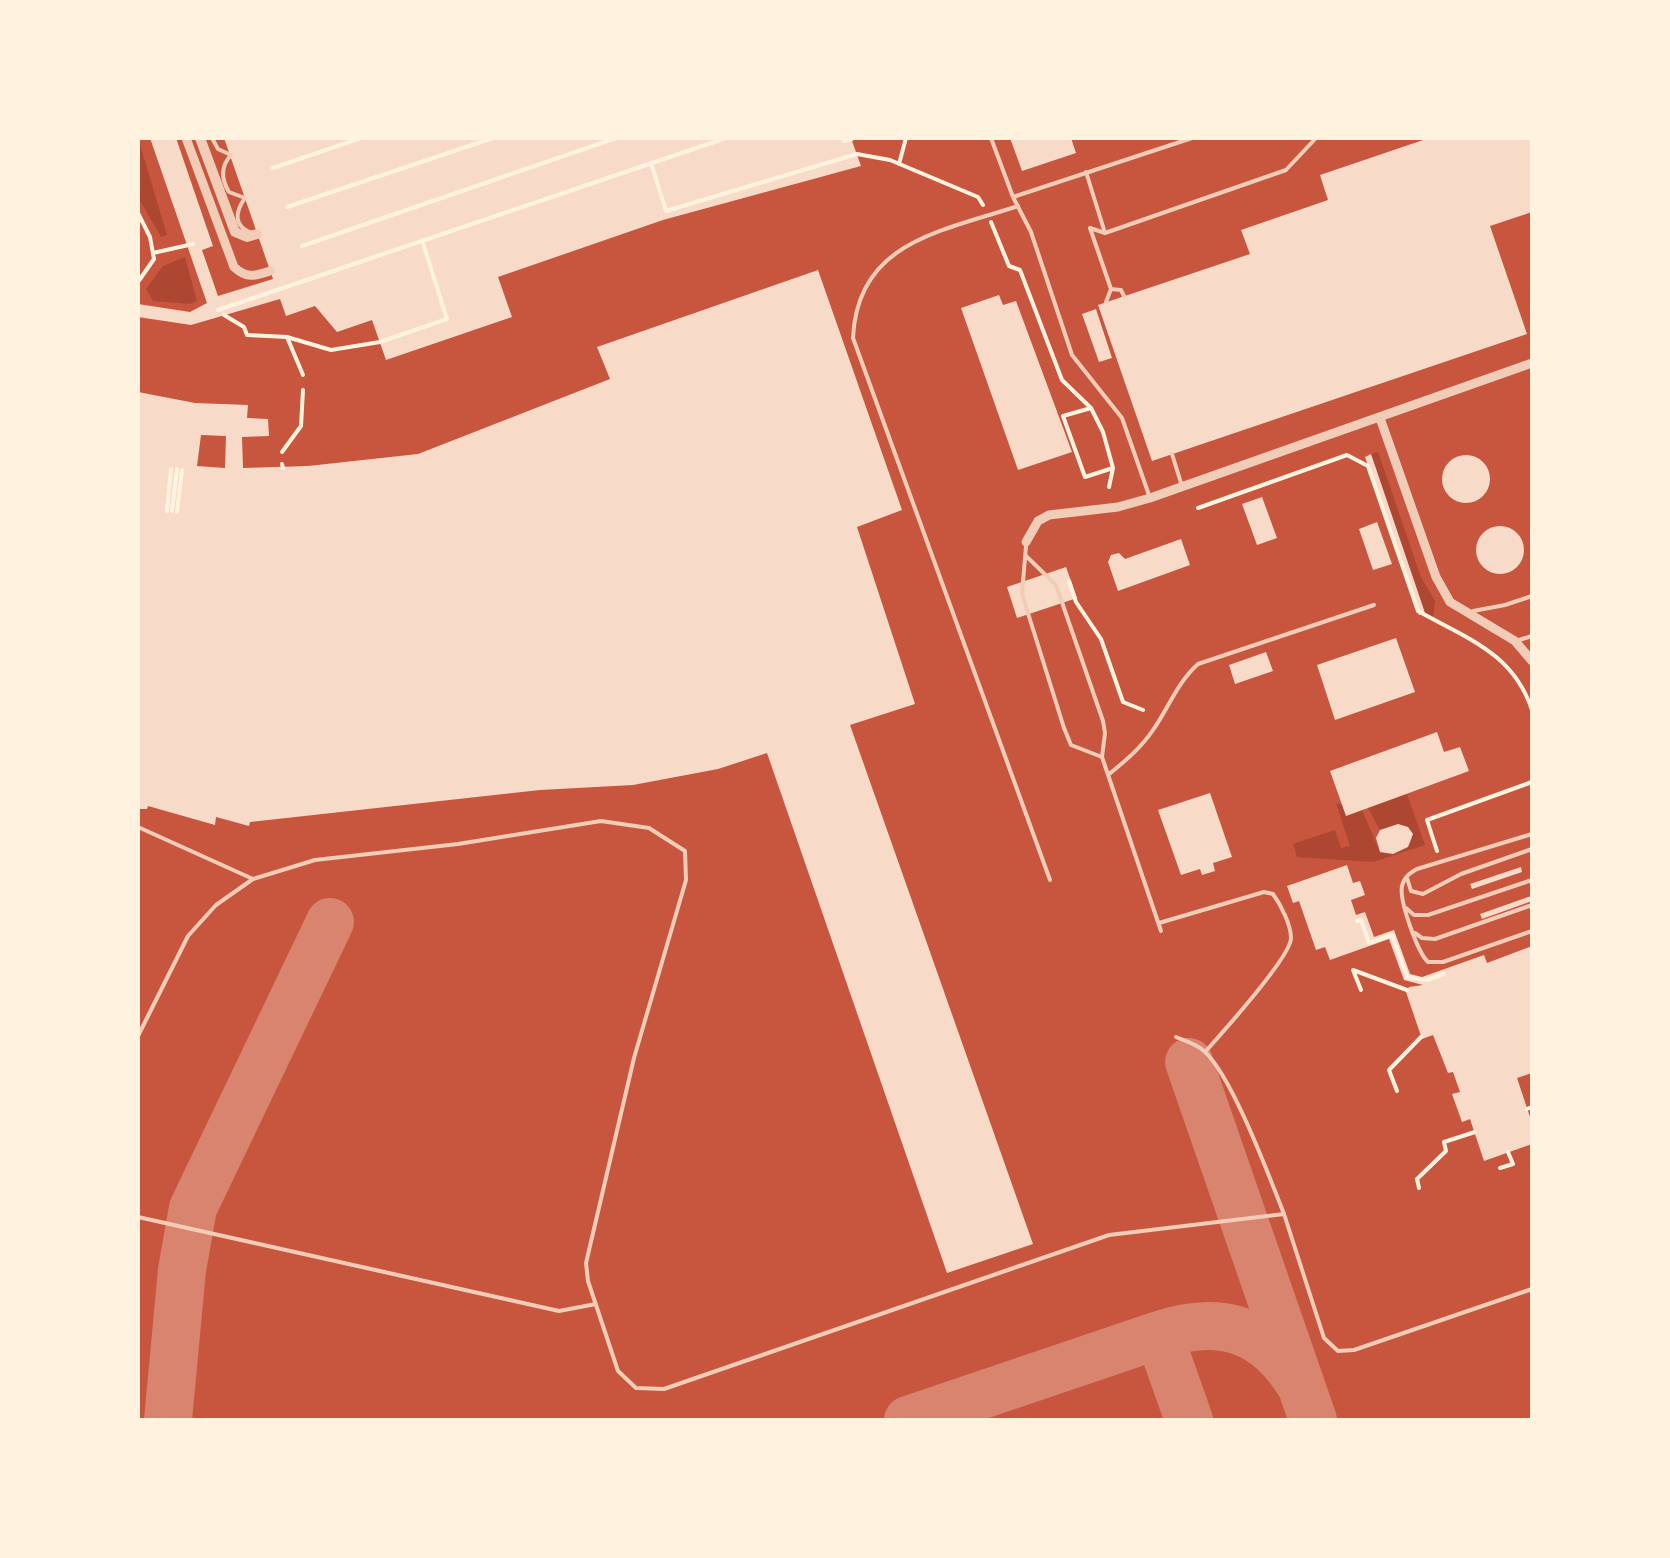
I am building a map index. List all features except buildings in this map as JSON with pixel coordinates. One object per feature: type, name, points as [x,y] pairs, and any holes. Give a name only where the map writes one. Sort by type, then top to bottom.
[{"type":"street","points":[[186,138],[234,267],[243,276],[270,271]]},
{"type":"street","points":[[200,138],[235,232],[247,237],[257,234]]},
{"type":"street","points":[[1026,542],[1038,521],[1049,516],[1118,508],[1150,498],[1532,363]]},
{"type":"street","points":[[1380,418],[1436,576],[1450,602],[1515,641],[1532,661]]},
{"type":"lane","points":[[212,138],[218,149],[231,155],[222,167],[229,192],[246,198],[237,210],[237,220],[244,230],[257,234]]},
{"type":"lane","points":[[991,138],[1031,232],[1072,355],[1122,418],[1150,498]]},
{"type":"lane","points":[[1014,197],[1192,138]]},
{"type":"lane","points":[[1106,302],[1111,289],[1090,228],[1105,233],[1286,170],[1316,138]]},
{"type":"lane","points":[[1086,172],[1105,233]]},
{"type":"lane","points":[[1018,206],[914,240],[893,253],[864,288],[857,304],[853,338],[1050,880]]},
{"type":"lane","points":[[1111,289],[1120,290],[1124,296]]},
{"type":"lane","points":[[1172,454],[1182,486]]},
{"type":"lane","points":[[1026,542],[1022,594],[1064,728],[1071,745],[1102,758]]},
{"type":"lane","points":[[1026,556],[1056,585],[1103,721],[1102,758],[1162,931]]},
{"type":"lane","points":[[1463,612],[1505,606],[1532,596]]},
{"type":"lane","points":[[1108,776],[1152,732],[1181,680],[1198,664],[1374,604]]},
{"type":"lane","points":[[1515,641],[1532,636]]},
{"type":"lane","points":[[138,1036],[188,936],[216,905],[253,879],[314,860],[458,844],[601,821],[649,828],[685,851],[686,880],[634,1058],[588,1255],[588,1281],[596,1304],[623,1378],[636,1388],[664,1389],[1108,1235],[1284,1214]]},
{"type":"lane","points":[[138,827],[253,879]]},
{"type":"lane","points":[[1532,834],[1412,871],[1402,886],[1404,906],[1423,958],[1433,963],[1532,931]]},
{"type":"lane","points":[[1412,871],[1407,882],[1409,889],[1423,894],[1461,874],[1532,849]]},
{"type":"lane","points":[[1404,906],[1414,915],[1428,916],[1532,880]]},
{"type":"lane","points":[[1159,923],[1256,892],[1274,894],[1279,902],[1291,935],[1290,944],[1206,1052]]},
{"type":"lane","points":[[1412,930],[1422,938],[1434,939],[1532,906]]},
{"type":"lane","points":[[1176,1038],[1206,1052],[1219,1071],[1256,1144],[1284,1214],[1324,1338],[1338,1351],[1354,1350],[1532,1289]]},
{"type":"lane","points":[[138,1217],[559,1311],[596,1304]]},
{"type":"path","points":[[272,168],[361,138]]},
{"type":"path","points":[[288,207],[493,138]]},
{"type":"path","points":[[302,246],[616,138]]},
{"type":"path","points":[[218,310],[726,138]]},
{"type":"path","points":[[899,164],[906,138]]},
{"type":"path","points":[[844,141],[852,139]]},
{"type":"path","points":[[651,163],[666,211],[857,154],[899,164],[978,196],[1009,266],[1020,270],[1062,380],[1090,408],[1103,432],[1113,468],[1110,487]]},
{"type":"path","points":[[138,213],[150,238],[154,259],[138,282]]},
{"type":"path","points":[[224,316],[244,328],[247,335],[287,338],[331,350],[380,342],[447,319],[422,240]]},
{"type":"path","points":[[153,253],[192,244]]},
{"type":"path","points":[[287,338],[303,375]]},
{"type":"path","points":[[282,452],[301,426],[303,390]]},
{"type":"path","points":[[1090,408],[1062,416],[1085,478],[1113,468]]},
{"type":"path","points":[[1198,508],[1347,455],[1368,466],[1418,611],[1506,663],[1522,684],[1532,710]]},
{"type":"path","points":[[177,469],[172,511],[177,469]]},
{"type":"path","points":[[1069,581],[1076,602],[1101,639],[1124,702],[1144,710]]},
{"type":"path","points":[[1438,854],[1426,820],[1532,782]]},
{"type":"path","points":[[1358,921],[1361,920],[1369,943],[1392,935],[1408,977],[1427,980],[1446,973]]},
{"type":"path","points":[[1361,990],[1354,970],[1408,990]]},
{"type":"path","points":[[1396,1091],[1389,1070],[1421,1036]]},
{"type":"path","points":[[1419,1188],[1417,1179],[1446,1151],[1444,1142],[1475,1132]]},
{"type":"path","points":[[1500,1168],[1512,1164],[1508,1152]]},
{"type":"shaded area","points":[[138,138],[167,235],[161,237],[138,197]]},
{"type":"shaded area","points":[[185,257],[197,301],[153,301],[146,289],[163,266]]},
{"type":"shaded area","points":[[1378,452],[1421,577],[1435,601],[1433,617],[1425,613],[1371,454]]},
{"type":"shaded area","points":[[1407,794],[1425,845],[1373,862],[1297,857],[1293,844],[1335,830],[1341,848],[1350,846],[1336,803],[1362,810],[1380,852],[1403,849],[1412,839],[1408,827],[1398,824],[1380,830],[1368,808]]},
{"type":"taxiway","points":[[168,1420],[182,1270],[193,1208],[330,922]]},
{"type":"taxiway","points":[[1189,1062],[1313,1420]]},
{"type":"taxiway","points":[[908,1420],[1159,1335],[1203,1326],[1240,1331],[1257,1339],[1288,1367],[1301,1386]]},
{"type":"taxiway","points":[[1159,1335],[1189,1420]]}]
